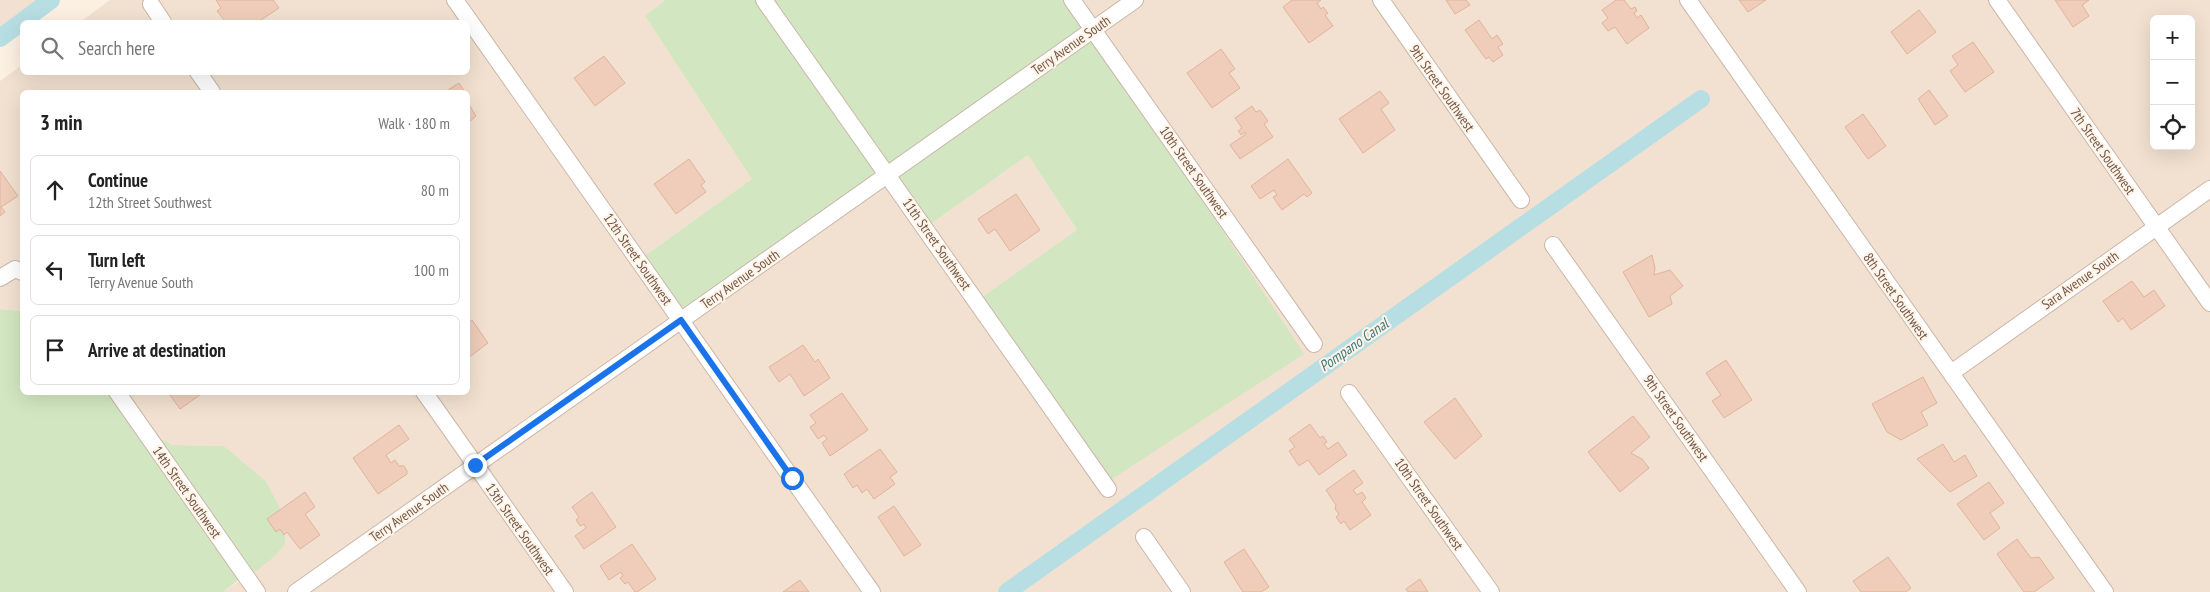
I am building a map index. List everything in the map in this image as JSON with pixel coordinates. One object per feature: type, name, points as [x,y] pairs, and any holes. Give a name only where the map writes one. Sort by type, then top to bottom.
[{"type":"street","name":"12th Street Southwest","points":[[456,0],[872,592]]},
{"type":"street","name":"11th Street Southwest","points":[[764,0],[1108,489]]},
{"type":"street","name":"10th Street Southwest","points":[[1072,0],[1314,344]]},
{"type":"street","name":"Terry Avenue South","points":[[296,592],[1135,0]]},
{"type":"street","name":"9th Street Southwest","points":[[1381,0],[1521,200]]},
{"type":"street","name":"8th Street Southwest","points":[[1688,0],[2105,592]]},
{"type":"street","name":"7th Street Southwest","points":[[1997,0],[2210,302]]},
{"type":"street","points":[[151,4],[162,20]]},
{"type":"street","points":[[200,75],[211,90]]},
{"type":"street","name":"Sara Avenue South","points":[[1951,373],[2210,189]]},
{"type":"street","name":"9th Street Southwest","points":[[1553,245],[1798,592]]},
{"type":"street","points":[[0,278],[19,271]]},
{"type":"street","name":"10th Street Southwest","points":[[1349,393],[1491,592]]},
{"type":"street","name":"14th Street Southwest","points":[[119,395],[257,592]]},
{"type":"street","name":"13th Street Southwest","points":[[426,395],[565,592]]},
{"type":"street","points":[[1144,537],[1182,592]]},
{"type":"shaded area","points":[[0,0],[41,0],[0,30]]},
{"type":"shaded area","points":[[110,0],[665,0],[645,16],[753,179],[639,260],[890,172],[928,226],[1028,155],[1077,230],[1098,488],[1071,0],[2210,0],[2210,592],[223,592],[275,556],[279,506],[266,481],[224,446],[173,445],[139,428],[110,395],[470,395],[470,90],[20,90],[20,311],[0,309],[0,81],[20,66],[20,75],[470,75],[470,20],[83,20]]},
{"type":"green space","points":[[665,0],[1071,0],[1304,354],[1098,488],[974,303],[1077,230],[1028,155],[928,226],[890,172],[676,323],[639,260],[752,179],[645,16]]},
{"type":"green space","points":[[0,309],[20,311],[20,395],[110,395],[139,428],[173,445],[224,446],[266,481],[279,506],[285,525],[285,544],[275,556],[258,570],[241,578],[223,592],[0,592]]},
{"type":"building","points":[[216,0],[273,0],[279,8],[261,20],[224,20],[217,11],[221,8]]},
{"type":"building","points":[[1292,0],[1321,0],[1317,3],[1321,9],[1323,7],[1328,13],[1325,15],[1333,26],[1309,43],[1283,7]]},
{"type":"building","points":[[1446,0],[1466,0],[1470,5],[1455,14]]},
{"type":"building","points":[[1616,0],[1624,0],[1631,9],[1635,7],[1637,11],[1634,13],[1637,18],[1641,15],[1649,28],[1627,44],[1615,27],[1608,31],[1602,23],[1608,18],[1602,10]]},
{"type":"building","points":[[1739,0],[1766,0],[1748,12]]},
{"type":"building","points":[[2055,0],[2089,0],[2082,5],[2089,16],[2073,27]]},
{"type":"building","points":[[1919,10],[1936,32],[1907,54],[1891,32]]},
{"type":"building","points":[[1479,20],[1492,39],[1497,35],[1503,44],[1498,47],[1503,55],[1493,62],[1489,57],[1486,59],[1465,30]]},
{"type":"building","points":[[1973,42],[1994,72],[1965,92],[1950,71],[1958,65],[1952,56]]},
{"type":"building","points":[[1221,49],[1235,69],[1229,73],[1240,88],[1212,108],[1187,73]]},
{"type":"building","points":[[604,56],[625,83],[595,106],[574,78]]},
{"type":"building","points":[[459,83],[464,90],[448,90]]},
{"type":"building","points":[[1929,90],[1948,116],[1935,125],[1918,99]]},
{"type":"building","points":[[1380,91],[1389,103],[1381,109],[1395,130],[1363,153],[1339,119]]},
{"type":"building","points":[[470,106],[476,116],[470,121]]},
{"type":"building","points":[[1252,106],[1256,112],[1260,110],[1268,121],[1264,124],[1273,137],[1240,159],[1230,145],[1246,134],[1245,132],[1241,135],[1238,131],[1242,128],[1235,118]]},
{"type":"building","points":[[1863,114],[1886,146],[1868,159],[1845,127]]},
{"type":"building","points":[[689,159],[705,182],[701,185],[706,192],[676,214],[654,184]]},
{"type":"building","points":[[1288,159],[1312,193],[1307,197],[1304,194],[1282,210],[1273,197],[1277,195],[1274,190],[1260,199],[1251,186]]},
{"type":"building","points":[[0,171],[18,196],[1,207],[5,212],[0,216]]},
{"type":"building","points":[[1016,194],[1040,230],[1010,251],[995,229],[988,234],[978,219]]},
{"type":"building","points":[[1652,255],[1655,268],[1654,275],[1670,270],[1683,286],[1670,296],[1672,304],[1649,317],[1623,272]]},
{"type":"building","points":[[2132,281],[2144,297],[2154,290],[2165,306],[2131,330],[2123,318],[2118,322],[2103,301]]},
{"type":"building","points":[[472,320],[488,343],[470,356],[470,322]]},
{"type":"building","points":[[803,345],[815,362],[818,359],[830,378],[804,396],[790,374],[779,382],[769,367]]},
{"type":"building","points":[[1726,360],[1752,400],[1724,418],[1712,401],[1721,395],[1706,373]]},
{"type":"building","points":[[1923,377],[1937,403],[1921,412],[1928,425],[1901,440],[1887,432],[1872,404]]},
{"type":"building","points":[[842,393],[868,430],[830,456],[822,443],[827,439],[824,435],[818,439],[810,427],[816,423],[810,415]]},
{"type":"building","points":[[170,395],[200,395],[180,409]]},
{"type":"building","points":[[1455,398],[1482,436],[1455,459],[1424,422]]},
{"type":"building","points":[[1633,416],[1650,437],[1631,453],[1642,459],[1649,468],[1620,492],[1588,452]]},
{"type":"building","points":[[1310,424],[1320,438],[1323,436],[1327,442],[1324,444],[1328,449],[1338,442],[1347,455],[1319,475],[1308,460],[1299,466],[1289,451],[1295,447],[1289,439]]},
{"type":"building","points":[[399,425],[409,439],[386,455],[391,463],[395,460],[399,466],[404,466],[407,474],[378,494],[353,458]]},
{"type":"building","points":[[1943,444],[1954,462],[1965,455],[1977,476],[1950,492],[1917,459]]},
{"type":"building","points":[[880,449],[897,472],[890,477],[895,484],[874,499],[867,489],[862,493],[857,485],[853,488],[844,474]]},
{"type":"building","points":[[1354,470],[1363,483],[1353,490],[1357,495],[1362,492],[1366,498],[1362,502],[1371,515],[1350,530],[1344,521],[1341,524],[1336,517],[1339,514],[1335,509],[1336,505],[1326,490]]},
{"type":"building","points":[[1989,482],[2004,503],[1990,513],[2000,528],[1984,540],[1957,504]]},
{"type":"building","points":[[305,492],[315,507],[305,514],[320,535],[300,549],[287,532],[284,535],[280,529],[276,532],[267,519]]},
{"type":"building","points":[[592,492],[616,527],[584,549],[575,536],[586,528],[584,524],[580,526],[576,520],[579,517],[572,507]]},
{"type":"building","points":[[894,506],[921,545],[904,556],[878,517]]},
{"type":"building","points":[[2017,539],[2031,558],[2039,557],[2054,578],[2034,592],[2024,592],[1997,554]]},
{"type":"building","points":[[632,544],[656,579],[637,592],[628,582],[625,584],[620,578],[623,576],[621,572],[609,580],[600,566]]},
{"type":"building","points":[[1244,549],[1269,587],[1261,592],[1243,592],[1224,562]]},
{"type":"building","points":[[1888,557],[1911,588],[1906,592],[1861,592],[1853,581]]},
{"type":"building","points":[[1420,579],[1428,592],[1408,592],[1406,589]]},
{"type":"building","points":[[800,580],[809,592],[783,592]]},
{"type":"waterway","points":[[24,20],[51,0]]},
{"type":"waterway","points":[[0,38],[20,23]]},
{"type":"waterway","name":"Pompano Canal","points":[[1007,592],[1701,99]]},
{"type":"route","points":[[475,465],[681,320],[792,478]]}]
